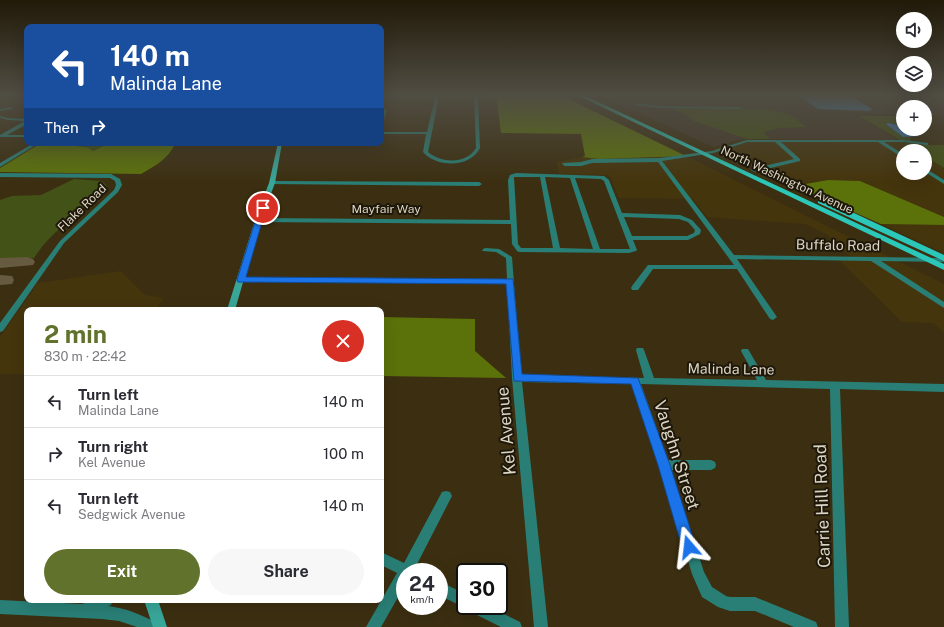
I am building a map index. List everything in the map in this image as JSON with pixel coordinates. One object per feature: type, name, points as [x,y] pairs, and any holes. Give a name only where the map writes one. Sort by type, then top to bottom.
[{"type":"main road","name":"North Washington Avenue","points":[[639,123],[944,267]]},
{"type":"main road","name":"North Washington Avenue","points":[[650,123],[944,259]]},
{"type":"street","points":[[0,136],[23,123]]},
{"type":"street","points":[[431,123],[425,152],[435,160],[450,162],[473,157],[477,154],[477,123]]},
{"type":"street","points":[[384,133],[428,134]]},
{"type":"street","points":[[0,136],[24,136]]},
{"type":"street","points":[[565,164],[659,160],[713,152],[747,141],[880,141],[926,144]]},
{"type":"street","points":[[754,170],[798,160],[776,141]]},
{"type":"street","points":[[880,141],[896,151]]},
{"type":"street","points":[[0,165],[32,146]]},
{"type":"street","points":[[232,307],[258,220],[272,183],[279,146]]},
{"type":"street","points":[[659,160],[732,257],[773,317]]},
{"type":"street","points":[[932,174],[944,182]]},
{"type":"street","name":"Flake Road","points":[[0,175],[111,176],[118,180],[119,185],[116,191],[62,242],[0,329]]},
{"type":"street","points":[[542,175],[557,251]]},
{"type":"street","points":[[512,176],[572,176],[602,177],[606,180],[631,238],[634,250],[629,252],[518,250],[515,244],[513,222],[512,176]]},
{"type":"street","points":[[572,176],[597,251]]},
{"type":"street","points":[[272,183],[479,184]]},
{"type":"street","points":[[620,215],[680,217],[690,221],[698,230],[697,234],[688,238],[631,238]]},
{"type":"street","name":"Mayfair Way","points":[[258,220],[513,222]]},
{"type":"street","name":"Kel Avenue","points":[[485,250],[497,250],[508,256],[517,378],[541,627]]},
{"type":"street","name":"Buffalo Road","points":[[732,257],[944,259]]},
{"type":"street","points":[[872,259],[944,306]]},
{"type":"street","points":[[635,288],[651,268],[739,267]]},
{"type":"street","points":[[241,280],[510,281]]},
{"type":"street","points":[[640,350],[650,381]]},
{"type":"street","points":[[745,351],[763,383]]},
{"type":"street","name":"Malinda Lane","points":[[517,378],[944,388]]},
{"type":"street","name":"Vaughn Street","points":[[634,380],[664,465],[698,574],[708,592],[723,602],[730,604],[755,604],[811,627]]},
{"type":"street","name":"Carrie Hill Road","points":[[836,385],[842,627]]},
{"type":"street","points":[[664,465],[711,465]]},
{"type":"street","points":[[411,563],[446,496]]},
{"type":"street","points":[[384,560],[396,566]]},
{"type":"street","points":[[373,627],[396,589]]},
{"type":"street","points":[[83,611],[100,603]]},
{"type":"street","points":[[152,603],[160,627]]},
{"type":"street","points":[[0,607],[114,612],[130,617],[150,627]]},
{"type":"street","points":[[492,615],[515,627]]},
{"type":"shaded area","points":[[661,123],[870,123],[898,140],[744,139],[713,147]]},
{"type":"shaded area","points":[[745,140],[911,141],[915,143],[896,144],[896,180],[932,180],[932,160],[944,168],[944,217],[860,181],[828,180],[794,186],[713,149]]},
{"type":"shaded area","points":[[686,156],[944,284],[944,333],[934,323],[902,322],[836,257],[852,258],[826,234],[805,224],[707,217],[693,199],[619,198],[609,175],[559,174],[557,162],[582,157],[599,159]]},
{"type":"shaded area","points":[[881,224],[944,225],[944,253]]},
{"type":"shaded area","points":[[121,271],[145,295],[164,298],[157,307],[24,307],[24,374],[0,374],[0,337],[38,283]]},
{"type":"green space","points":[[500,123],[618,123],[686,156],[599,159],[582,157],[585,156],[581,134],[501,133]]},
{"type":"green space","points":[[701,123],[801,123],[806,127],[780,128],[763,132],[770,139],[747,139]]},
{"type":"green space","points":[[871,123],[889,123],[896,130],[896,136],[910,137],[911,141],[900,140]]},
{"type":"green space","points":[[932,145],[944,145],[944,168],[932,160]]},
{"type":"green space","points":[[36,146],[76,146],[86,147],[93,151],[103,146],[174,146],[165,158],[141,174],[0,172],[0,168]]},
{"type":"green space","points":[[75,146],[103,146],[92,151],[86,147]]},
{"type":"green space","points":[[74,179],[102,181],[107,186],[102,194],[55,233],[34,258],[0,259],[0,200],[12,196],[41,195]]},
{"type":"green space","points":[[828,180],[860,181],[944,217],[944,225],[881,224],[794,186]]},
{"type":"green space","points":[[384,317],[475,319],[475,351],[506,378],[384,376]]},
{"type":"water","points":[[886,124],[896,124],[896,132]]},
{"type":"taxiway","points":[[0,263],[27,262]]},
{"type":"taxiway","points":[[0,280],[6,280]]},
{"type":"route","points":[[263,208],[258,220],[241,280],[510,281],[517,378],[634,380],[664,465],[689,547]]}]
